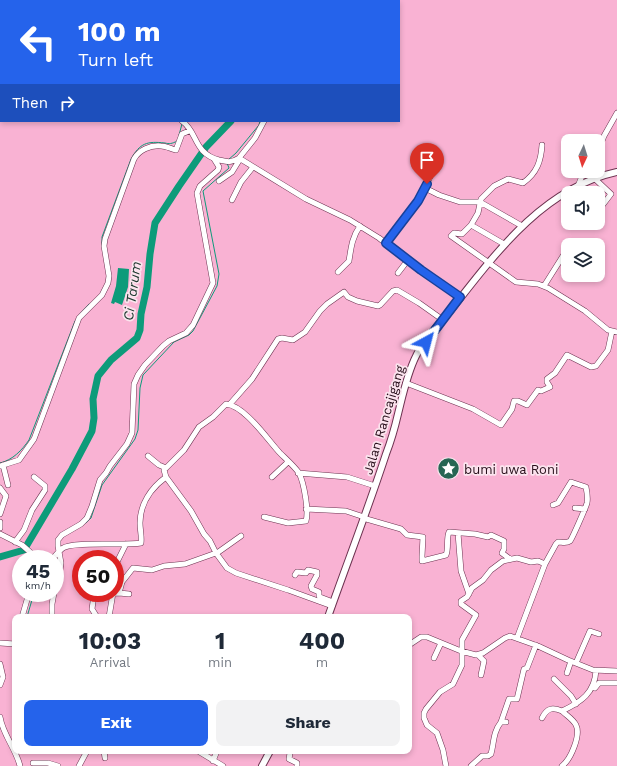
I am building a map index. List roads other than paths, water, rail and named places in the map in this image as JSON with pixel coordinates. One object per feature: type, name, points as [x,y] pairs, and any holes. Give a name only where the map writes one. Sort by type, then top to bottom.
[{"type":"main road","name":"Jalan Rancajigang","points":[[605,175],[617,172]]},
{"type":"main road","name":"Jalan Rancajigang","points":[[578,186],[594,178]]},
{"type":"main road","name":"Jalan Rancajigang","points":[[329,614],[395,427],[406,383],[417,354],[487,262],[522,226],[547,204],[561,196]]},
{"type":"main road","points":[[262,766],[268,754]]},
{"type":"street","points":[[605,134],[617,113]]},
{"type":"street","points":[[166,477],[150,491],[143,507],[140,522],[141,542],[70,546],[59,550],[58,540],[62,535],[88,518],[100,480],[130,439],[132,433],[134,384],[138,375],[163,346],[186,333],[193,325],[213,283],[196,193],[200,186],[218,170],[219,167],[212,158],[199,147],[184,122]]},
{"type":"street","points":[[219,181],[232,172],[255,138],[263,122]]},
{"type":"street","points":[[8,485],[2,466],[21,458],[33,442],[79,318],[101,298],[108,283],[109,273],[104,246],[105,239],[134,160],[141,151],[150,147],[160,146],[174,150],[182,134],[189,131]]},
{"type":"street","points":[[406,383],[473,409],[501,425],[510,413],[514,401],[527,405],[538,390],[541,391],[550,387],[547,379],[555,373],[567,355],[591,367],[596,366],[608,350],[615,332],[608,330],[585,311],[544,286],[518,283],[451,236],[454,233],[462,234],[471,225],[478,213],[480,202],[494,186],[505,180],[524,182],[536,169],[539,163],[542,145]]},
{"type":"street","points":[[212,158],[229,163],[240,159],[306,199],[360,226],[460,297]]},
{"type":"street","points":[[386,243],[415,206],[436,165]]},
{"type":"street","points":[[232,200],[241,182],[254,167]]},
{"type":"street","points":[[578,186],[581,178]]},
{"type":"street","points":[[594,178],[602,186]]},
{"type":"street","points":[[425,188],[439,195],[460,202],[480,202],[522,226]]},
{"type":"street","points":[[605,188],[611,194],[605,202]]},
{"type":"street","points":[[471,225],[504,244]]},
{"type":"street","points":[[338,272],[349,261],[355,232],[360,226]]},
{"type":"street","points":[[544,286],[561,259]]},
{"type":"street","points":[[398,273],[408,260]]},
{"type":"street","points":[[333,604],[236,573],[227,568],[216,554],[210,541],[204,536],[191,511],[163,471],[184,450],[199,427],[213,417],[226,404],[230,404],[252,378],[279,339],[282,338],[293,340],[305,332],[320,311],[344,292],[348,297],[357,301],[378,306],[393,291],[397,290],[443,320]]},
{"type":"street","points":[[230,404],[250,418],[298,472],[306,494],[307,520],[304,522],[288,523],[264,517]]},
{"type":"street","points":[[148,456],[159,465],[166,468]]},
{"type":"street","points":[[272,477],[288,462]]},
{"type":"street","points":[[298,472],[347,477],[375,486]]},
{"type":"street","points":[[15,542],[24,530],[32,510],[46,490],[45,486],[34,477]]},
{"type":"street","points":[[517,638],[546,564],[557,542],[566,543],[571,539],[585,509],[587,502],[586,487],[572,482],[558,503],[553,505]]},
{"type":"street","points":[[0,488],[6,496],[0,514]]},
{"type":"street","points":[[575,508],[585,509]]},
{"type":"street","points":[[306,509],[346,511],[401,529],[407,535],[423,537],[423,561],[446,555],[448,533],[451,532],[475,534],[488,538],[491,535],[503,539],[504,549],[502,553],[510,559]]},
{"type":"street","points":[[0,522],[0,528]]},
{"type":"street","points":[[458,533],[460,571],[468,594]]},
{"type":"street","points":[[0,534],[22,545],[28,550]]},
{"type":"street","points":[[124,579],[133,568],[152,570],[164,566],[185,564],[216,554],[241,536]]},
{"type":"street","points":[[123,550],[126,544]]},
{"type":"street","points":[[446,766],[443,750],[437,733],[427,725],[423,715],[425,710],[440,692],[453,685],[461,667],[462,640],[476,615],[461,603],[471,589],[503,561],[517,558],[531,562],[538,561],[546,564]]},
{"type":"street","points":[[295,575],[297,572],[305,574],[308,570],[317,572],[311,586],[312,589],[319,592],[319,596],[333,604]]},
{"type":"street","points":[[124,594],[129,594]]},
{"type":"street","points":[[23,614],[26,602]]},
{"type":"street","points":[[52,602],[52,614]]},
{"type":"street","points":[[93,602],[92,609],[95,614]]},
{"type":"street","points":[[110,614],[112,602]]},
{"type":"street","points":[[566,672],[573,662],[589,631],[599,634]]},
{"type":"street","points":[[412,643],[418,638],[425,637],[472,655],[478,655],[510,636],[596,670],[617,671]]},
{"type":"street","points":[[0,643],[12,642]]},
{"type":"street","points":[[434,658],[440,643]]},
{"type":"street","points":[[471,766],[482,756],[489,756],[494,736],[503,722],[509,700],[517,699],[524,670],[527,668],[536,645]]},
{"type":"street","points":[[478,655],[484,661],[481,675]]},
{"type":"street","points":[[0,664],[3,674],[0,685]]},
{"type":"street","points":[[562,711],[583,699],[596,680],[596,670]]},
{"type":"street","points":[[554,679],[571,696],[576,704]]},
{"type":"street","points":[[586,700],[597,684],[617,683]]},
{"type":"street","points":[[542,718],[545,712],[555,708],[562,711],[575,724],[576,739],[571,755],[562,766]]},
{"type":"street","points":[[0,717],[4,732],[12,747]]},
{"type":"street","points":[[16,754],[20,766]]},
{"type":"street","points":[[79,766],[85,754]]},
{"type":"street","points":[[104,754],[105,758]]},
{"type":"street","points":[[202,754],[223,766]]},
{"type":"street","points":[[213,761],[216,754]]},
{"type":"street","points":[[290,754],[289,759],[297,763],[297,766]]},
{"type":"street","points":[[33,763],[48,763],[58,766]]},
{"type":"waterway","name":"Ci Tarum","points":[[0,557],[24,550],[72,469],[92,431],[94,418],[93,399],[98,376],[111,360],[137,338],[140,330],[141,314],[147,287],[155,223],[206,147],[230,122]]},
{"type":"waterway","points":[[228,160],[236,153],[259,125],[260,122]]},
{"type":"waterway","points":[[179,135],[182,124]]},
{"type":"waterway","points":[[102,246],[102,237],[134,154],[141,146],[145,144],[153,142],[169,144],[177,141]]},
{"type":"waterway","points":[[86,523],[91,518],[102,485],[135,439],[138,430],[140,388],[143,375],[174,342],[189,335],[193,331],[217,286],[219,274],[203,191],[229,168],[227,163]]},
{"type":"waterway","points":[[79,315],[89,304]]},
{"type":"waterway","points":[[0,463],[9,460],[17,454],[29,440],[75,321]]},
{"type":"waterway","points":[[28,614],[31,602]]},
{"type":"place","name":"bumi uwa Roni","points":[[448,469]]}]
